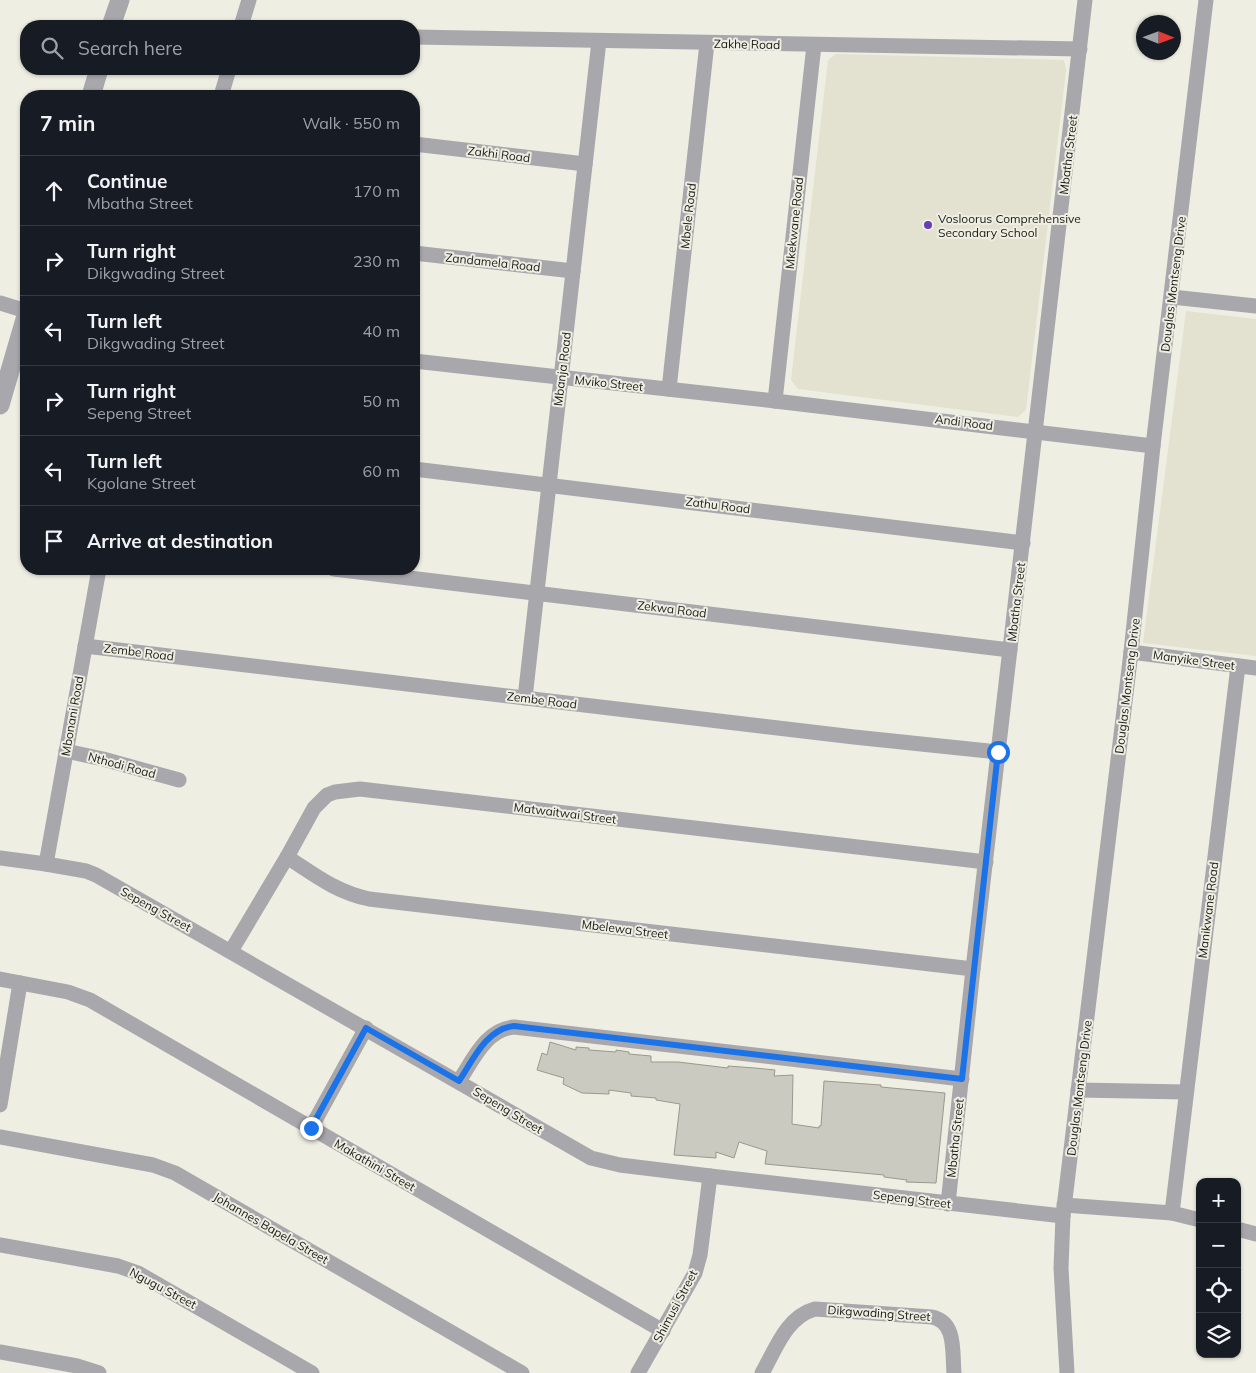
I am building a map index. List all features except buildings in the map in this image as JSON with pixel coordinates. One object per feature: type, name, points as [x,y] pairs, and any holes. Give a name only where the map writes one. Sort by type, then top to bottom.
[{"type":"street","points":[[114,20],[120,0]]},
{"type":"street","points":[[243,20],[249,0]]},
{"type":"street","name":"Mbatha Street","points":[[948,1204],[973,968],[1085,0]]},
{"type":"street","name":"Douglas Montseng Drive","points":[[1067,1373],[1061,1268],[1064,1210],[1131,652],[1153,446],[1206,0]]},
{"type":"street","name":"Zakhe Road","points":[[420,37],[1080,49]]},
{"type":"street","name":"Mbanja Road","points":[[525,698],[599,40]]},
{"type":"street","name":"Mbele Road","points":[[669,389],[707,43]]},
{"type":"street","name":"Mkekwane Road","points":[[775,401],[814,45]]},
{"type":"street","points":[[93,90],[97,75]]},
{"type":"street","points":[[223,90],[227,75]]},
{"type":"street","name":"Zakhi Road","points":[[420,145],[585,164]]},
{"type":"street","name":"Zandamela Road","points":[[420,254],[573,271]]},
{"type":"street","points":[[1172,297],[1256,306]]},
{"type":"street","points":[[0,303],[20,309]]},
{"type":"street","points":[[0,405],[20,337]]},
{"type":"street","name":"Mviko Street","points":[[420,362],[775,401]]},
{"type":"street","name":"Andi Road","points":[[775,401],[1153,446]]},
{"type":"street","name":"Zathu Road","points":[[420,470],[1023,543]]},
{"type":"street","name":"Mbonani Road","points":[[46,864],[98,575]]},
{"type":"street","name":"Zekwa Road","points":[[384,575],[1010,650]]},
{"type":"street","name":"Zembe Road","points":[[85,646],[998,752]]},
{"type":"street","name":"Manyike Street","points":[[1131,652],[1256,668]]},
{"type":"street","name":"Manikwane Road","points":[[1172,1213],[1238,666]]},
{"type":"street","name":"Nthodi Road","points":[[66,751],[179,780]]},
{"type":"street","name":"Matwaitwai Street","points":[[231,951],[288,857],[314,808],[321,800],[335,792],[360,790],[986,862]]},
{"type":"street","name":"Mbelewa Street","points":[[288,857],[331,886],[353,896],[369,899],[973,968]]},
{"type":"street","name":"Sepeng Street","points":[[0,858],[92,873],[591,1158],[620,1165],[948,1204],[1172,1213],[1196,1219]]},
{"type":"street","name":"Makathini Street","points":[[0,979],[68,992],[90,1000],[663,1331]]},
{"type":"street","points":[[0,1105],[20,983]]},
{"type":"street","points":[[459,1081],[491,1036],[501,1029],[514,1026],[962,1079]]},
{"type":"street","points":[[311,1128],[366,1028]]},
{"type":"street","points":[[1078,1090],[1186,1092]]},
{"type":"street","name":"Johannes Bapela Street","points":[[0,1137],[154,1165],[175,1173],[515,1371]]},
{"type":"street","name":"Shimusi Street","points":[[638,1373],[692,1280],[698,1264],[710,1176]]},
{"type":"street","points":[[1241,1230],[1256,1234]]},
{"type":"street","name":"Ngugu Street","points":[[0,1245],[118,1266],[144,1275],[312,1373]]},
{"type":"street","name":"Dikgwading Street","points":[[762,1373],[794,1320],[807,1311],[827,1309],[932,1316],[940,1319],[950,1330],[954,1373]]},
{"type":"street","points":[[0,1352],[76,1366],[99,1373]]},
{"type":"shaded area","name":"Vosloorus Comprehensive Secondary School","points":[[836,54],[1064,60],[1066,70],[1026,410],[1018,417],[798,389],[791,380],[828,60]]},
{"type":"shaded area","points":[[1186,311],[1256,319],[1256,656],[1143,643]]},
{"type":"place","name":"Vosloorus Comprehensive Secondary School","points":[[928,225]]},
{"type":"route","points":[[311,1128],[366,1028],[459,1081],[491,1036],[501,1029],[514,1026],[962,1079],[998,752]]}]
